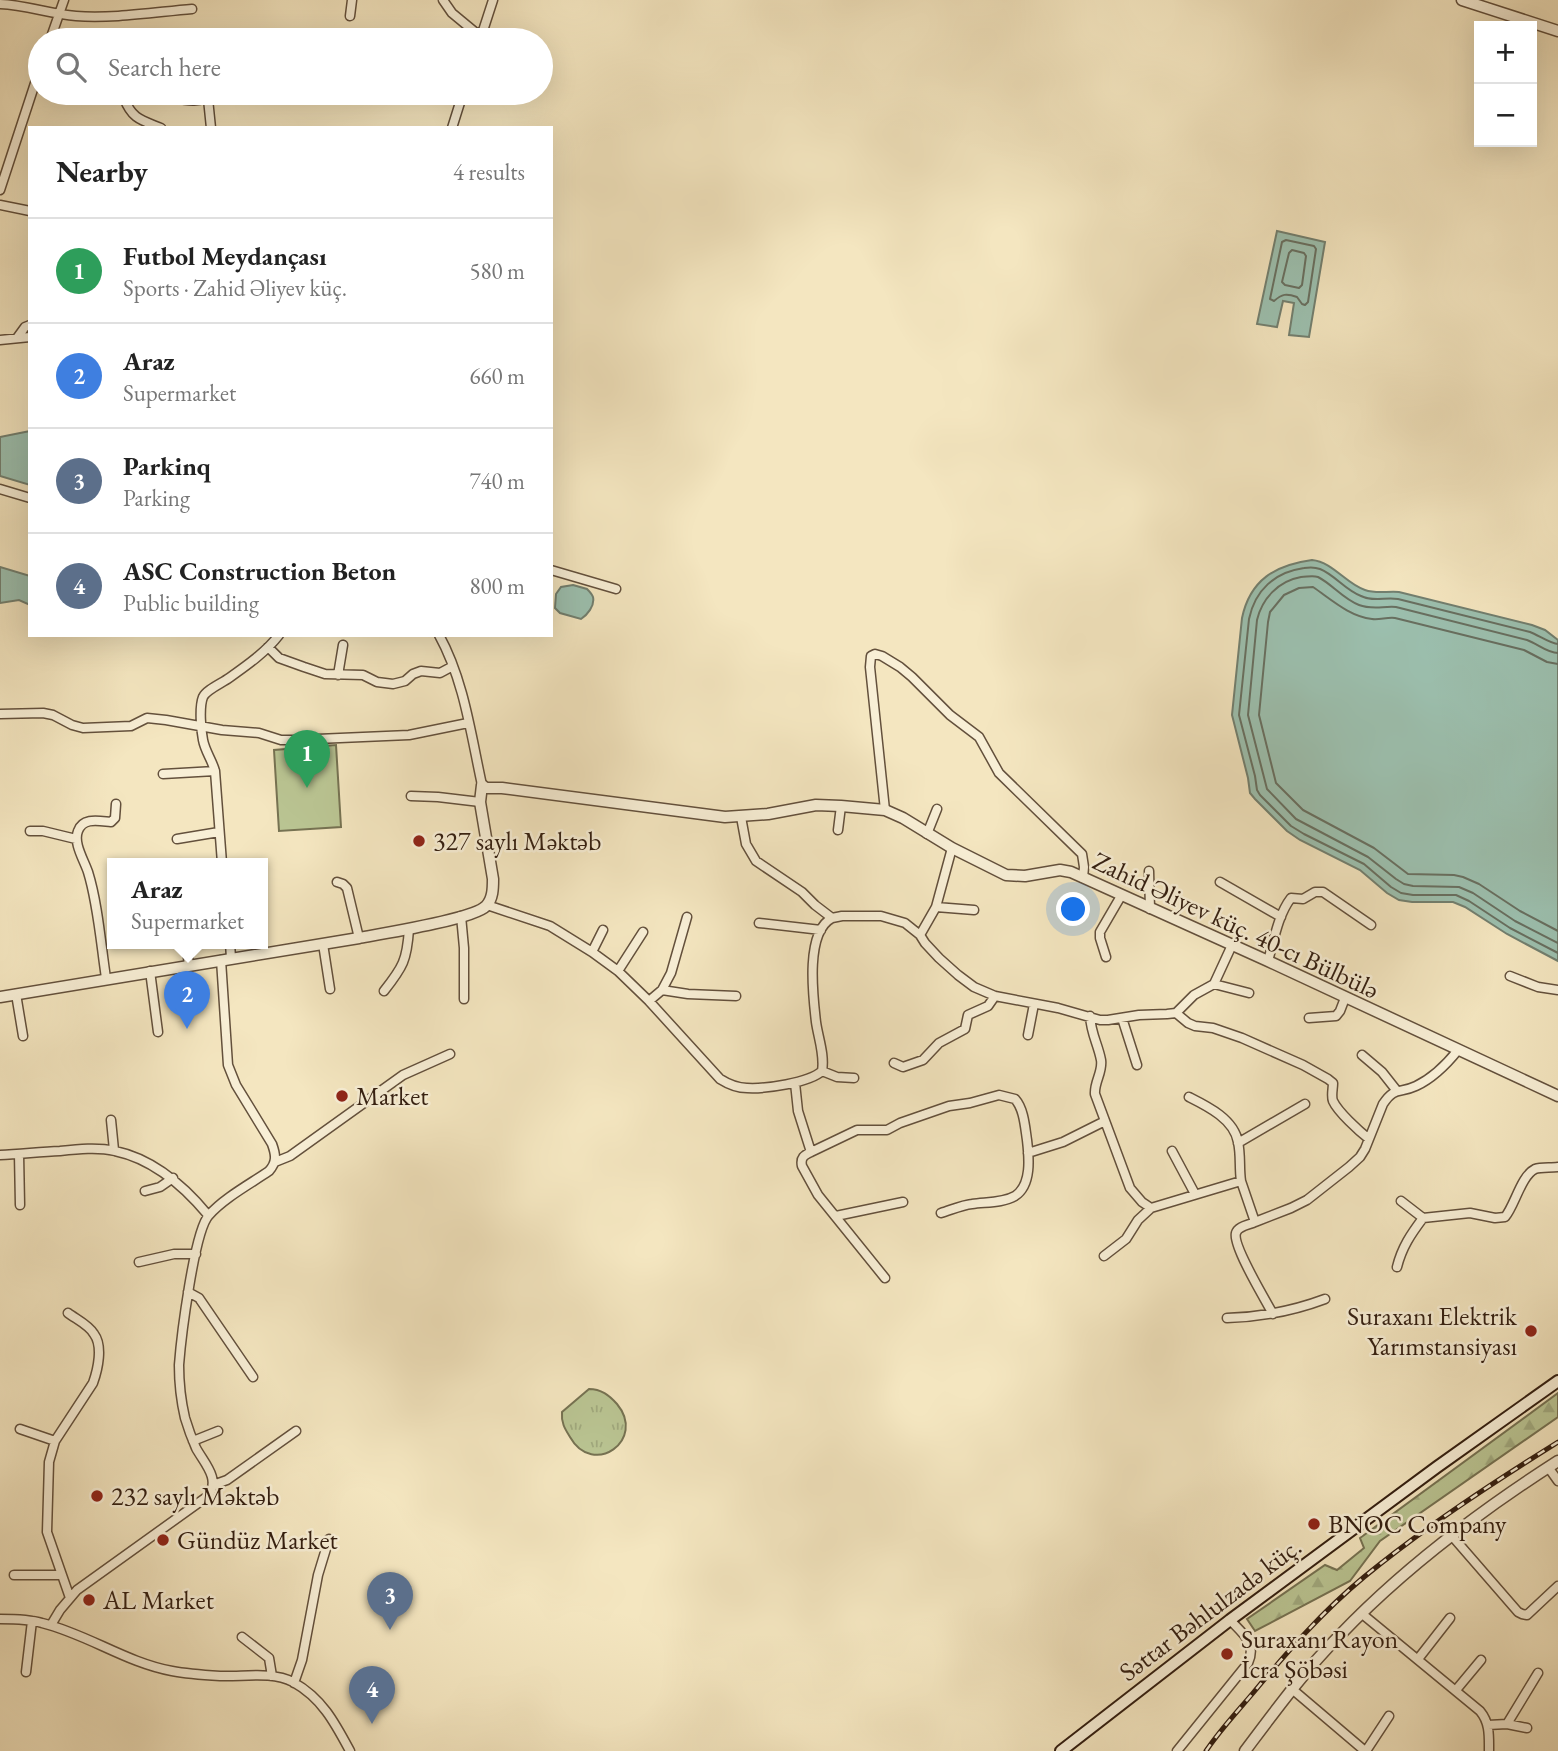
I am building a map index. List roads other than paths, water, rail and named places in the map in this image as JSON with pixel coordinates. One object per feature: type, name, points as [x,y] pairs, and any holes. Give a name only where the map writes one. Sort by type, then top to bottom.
[{"type":"main road","name":"Səttar Bəhlulzadə küç.","points":[[1061,1751],[1230,1620],[1558,1381]]},
{"type":"street","points":[[54,28],[64,0]]},
{"type":"street","points":[[350,16],[352,0]]},
{"type":"street","points":[[443,0],[452,13],[469,28]]},
{"type":"street","points":[[484,28],[493,0]]},
{"type":"street","points":[[1462,0],[1558,31]]},
{"type":"street","points":[[0,4],[84,17],[191,9]]},
{"type":"street","points":[[0,190],[30,105]]},
{"type":"street","points":[[127,105],[138,118],[156,126]]},
{"type":"street","points":[[209,105],[211,126]]},
{"type":"street","points":[[453,126],[459,105]]},
{"type":"street","points":[[0,205],[28,211]]},
{"type":"street","points":[[17,338],[28,326]]},
{"type":"street","points":[[0,340],[28,337]]},
{"type":"street","points":[[0,489],[28,497]]},
{"type":"street","points":[[553,571],[616,589]]},
{"type":"street","points":[[222,858],[215,771],[203,744],[202,699],[204,694],[231,677],[277,637]]},
{"type":"street","points":[[0,997],[409,929],[474,912],[487,905],[493,892],[493,880],[480,802],[482,785],[453,666],[440,637]]},
{"type":"street","points":[[338,675],[344,645]]},
{"type":"street","points":[[268,647],[279,658],[325,674],[363,675],[377,682],[393,684],[405,681],[421,671],[440,673],[453,666]]},
{"type":"street","points":[[885,810],[870,667],[871,656],[875,654],[912,677],[950,715],[979,737],[999,773],[1082,854],[1083,878]]},
{"type":"street","points":[[0,714],[43,713],[83,728],[131,726],[147,718],[259,733],[281,740],[409,735],[468,723]]},
{"type":"street","points":[[163,774],[215,771]]},
{"type":"street","name":"Zahid Əliyev küç. 40-cı Bülbülə","points":[[482,785],[486,788],[710,816],[741,817],[817,805],[885,810],[1006,875],[1025,876],[1060,870],[1071,872],[1558,1096]]},
{"type":"street","points":[[411,796],[480,802]]},
{"type":"street","points":[[106,978],[91,882],[76,839],[78,829],[83,823],[92,820],[111,821],[115,818],[116,804]]},
{"type":"street","points":[[838,830],[841,806]]},
{"type":"street","points":[[927,834],[937,809]]},
{"type":"street","points":[[741,817],[746,844],[756,861],[802,892],[832,918]]},
{"type":"street","points":[[30,831],[43,831],[76,839]]},
{"type":"street","points":[[177,839],[219,832]]},
{"type":"street","points":[[920,935],[936,906],[952,848]]},
{"type":"street","points":[[1149,871],[1150,909]]},
{"type":"street","points":[[337,882],[347,888],[359,938]]},
{"type":"street","points":[[1220,882],[1281,916]]},
{"type":"street","points":[[1268,961],[1281,916],[1291,898],[1303,899],[1315,892],[1328,895],[1371,925]]},
{"type":"street","points":[[1106,957],[1100,932],[1121,896]]},
{"type":"street","points":[[487,905],[550,926],[592,952],[618,971],[649,1001],[712,1072],[727,1084],[745,1088],[795,1083],[817,1075],[822,1070],[813,1000],[813,959],[821,930],[832,918],[881,916],[905,923],[920,935],[932,952],[974,987],[995,996],[1108,1020],[1176,1013],[1194,995],[1213,984],[1232,946]]},
{"type":"street","points":[[936,906],[974,910]]},
{"type":"street","points":[[461,916],[464,999]]},
{"type":"street","points":[[649,1001],[662,990],[671,973],[687,917]]},
{"type":"street","points":[[759,923],[821,930]]},
{"type":"street","points":[[384,991],[401,970],[406,957],[409,929]]},
{"type":"street","points":[[592,952],[603,930]]},
{"type":"street","points":[[618,971],[643,932]]},
{"type":"street","points":[[323,944],[330,989]]},
{"type":"street","points":[[187,949],[189,965]]},
{"type":"street","points":[[214,1485],[211,1473],[193,1441],[183,1408],[179,1366],[188,1292],[203,1225],[208,1215],[269,1171],[275,1162],[272,1144],[236,1085],[228,1065],[226,959],[228,949]]},
{"type":"street","points":[[150,971],[158,1032]]},
{"type":"street","points":[[1510,976],[1538,987],[1558,989]]},
{"type":"street","points":[[1213,984],[1249,993]]},
{"type":"street","points":[[662,990],[736,996]]},
{"type":"street","points":[[16,994],[23,1036]]},
{"type":"street","points":[[894,1063],[903,1067],[923,1060],[939,1042],[965,1029],[968,1015],[988,1006],[995,996]]},
{"type":"street","points":[[1309,1018],[1336,1016],[1345,998]]},
{"type":"street","points":[[1028,1035],[1034,1004]]},
{"type":"street","points":[[1176,1013],[1188,1023],[1242,1038],[1328,1079],[1333,1083],[1333,1101],[1369,1139]]},
{"type":"street","points":[[1090,1016],[1091,1031],[1101,1062],[1095,1088],[1105,1121],[1130,1188],[1150,1208]]},
{"type":"street","points":[[1122,1018],[1137,1065]]},
{"type":"street","points":[[1273,1314],[1250,1272],[1236,1233],[1240,1228],[1307,1200],[1360,1157],[1383,1104],[1392,1093],[1408,1090],[1430,1078],[1447,1064],[1458,1050]]},
{"type":"street","points":[[275,1162],[290,1156],[403,1075],[450,1054]]},
{"type":"street","points":[[1362,1055],[1382,1072],[1397,1091]]},
{"type":"street","points":[[822,1070],[837,1077],[854,1078]]},
{"type":"street","points":[[795,1083],[798,1111],[811,1152]]},
{"type":"street","points":[[885,1278],[818,1195],[802,1166],[803,1156],[857,1130],[887,1130],[949,1105],[970,1103],[999,1095],[1015,1099],[1019,1103],[1026,1131],[1028,1153],[1027,1177],[1023,1188],[1015,1195],[941,1213]]},
{"type":"street","points":[[1189,1097],[1210,1108],[1236,1136],[1241,1181],[1255,1223]]},
{"type":"street","points":[[1238,1143],[1306,1104]]},
{"type":"street","points":[[111,1120],[114,1150]]},
{"type":"street","points":[[1028,1153],[1063,1142],[1105,1121]]},
{"type":"street","points":[[0,1155],[82,1149],[114,1150],[173,1178],[208,1215]]},
{"type":"street","points":[[1172,1150],[1195,1194]]},
{"type":"street","points":[[19,1154],[20,1205]]},
{"type":"street","points":[[1401,1201],[1423,1218],[1469,1213],[1495,1218],[1506,1217],[1528,1175],[1535,1169],[1558,1167]]},
{"type":"street","points":[[145,1191],[160,1187],[173,1178]]},
{"type":"street","points":[[1104,1256],[1126,1239],[1138,1220],[1150,1208],[1241,1181]]},
{"type":"street","points":[[836,1216],[903,1202]]},
{"type":"street","points":[[1397,1267],[1400,1253],[1423,1218]]},
{"type":"street","points":[[139,1262],[174,1254],[196,1254]]},
{"type":"street","points":[[188,1292],[199,1298],[253,1377]]},
{"type":"street","points":[[1227,1318],[1273,1314],[1325,1299]]},
{"type":"street","points":[[68,1313],[95,1334],[99,1346],[93,1383],[55,1441],[49,1462],[47,1532],[70,1598]]},
{"type":"street","points":[[20,1429],[55,1441]]},
{"type":"street","points":[[193,1441],[218,1431]]},
{"type":"street","points":[[51,1626],[70,1598],[105,1569],[208,1496],[214,1485],[227,1480],[296,1431]]},
{"type":"street","points":[[1245,1751],[1293,1689],[1361,1613],[1452,1536],[1558,1461]]},
{"type":"street","points":[[1548,1467],[1558,1481]]},
{"type":"street","points":[[1452,1536],[1522,1614],[1527,1615],[1558,1586]]},
{"type":"street","points":[[294,1683],[302,1661],[318,1575],[329,1539]]},
{"type":"street","points":[[14,1575],[61,1575]]},
{"type":"street","points":[[1361,1613],[1480,1711],[1488,1725],[1489,1751]]},
{"type":"street","points":[[1418,1660],[1450,1618]]},
{"type":"street","points":[[0,1619],[32,1621],[51,1626],[171,1671],[220,1676],[272,1676],[294,1683],[324,1706],[350,1751]]},
{"type":"street","points":[[1177,1751],[1248,1664],[1252,1650],[1248,1640],[1230,1620]]},
{"type":"street","points":[[26,1672],[32,1621]]},
{"type":"street","points":[[242,1637],[269,1658],[272,1676]]},
{"type":"street","points":[[1456,1690],[1481,1660]]},
{"type":"street","points":[[1507,1724],[1538,1673]]},
{"type":"street","points":[[1293,1689],[1365,1751],[1389,1716]]},
{"type":"street","points":[[1488,1725],[1507,1724],[1527,1728]]},
{"type":"water","points":[[1277,231],[1325,242],[1309,337],[1289,335],[1294,303],[1283,301],[1277,327],[1257,324]]},
{"type":"water","points":[[28,431],[28,484],[0,476],[0,437]]},
{"type":"water","points":[[1312,560],[1326,565],[1365,590],[1399,592],[1532,625],[1545,630],[1558,640],[1558,961],[1453,902],[1399,900],[1360,870],[1287,831],[1250,793],[1232,715],[1242,618],[1251,594],[1266,577],[1287,566]]},
{"type":"water","points":[[0,567],[28,575],[28,604],[19,600],[0,603]]},
{"type":"water","points":[[573,585],[587,589],[593,597],[592,607],[581,619],[560,613],[555,608],[556,594],[561,587]]},
{"type":"railway","points":[[1206,1751],[1292,1647],[1349,1590],[1435,1523],[1558,1442]]},
{"type":"place","name":"Futbol Meydançası","points":[[307,788]]},
{"type":"place","name":"327 saylı Məktəb","points":[[419,841]]},
{"type":"place","name":"Araz","points":[[187,1029]]},
{"type":"place","name":"Market","points":[[342,1096]]},
{"type":"place","name":"Suraxanı Elektrik Yarımstansiyası","points":[[1531,1331]]},
{"type":"place","name":"232 saylı Məktəb","points":[[97,1496]]},
{"type":"place","name":"BNOC Company","points":[[1314,1524]]},
{"type":"place","name":"Gündüz Market","points":[[163,1540]]},
{"type":"place","name":"AL Market","points":[[89,1600]]},
{"type":"place","name":"Parkinq","points":[[390,1630]]},
{"type":"place","name":"Suraxanı Rayon İcra Şöbəsi","points":[[1227,1654]]},
{"type":"place","name":"ASC Construction Beton","points":[[372,1724]]}]
